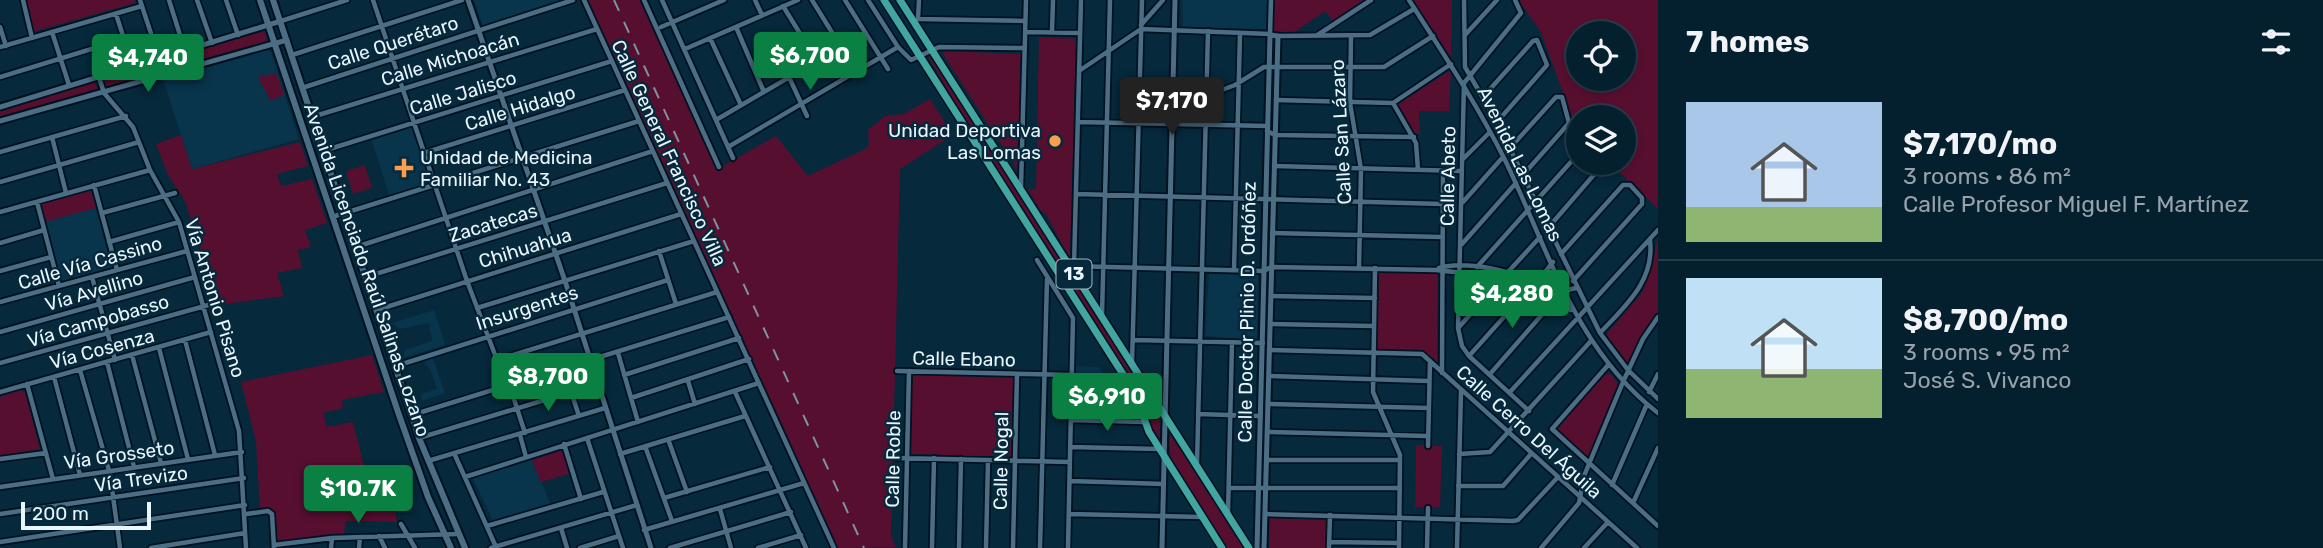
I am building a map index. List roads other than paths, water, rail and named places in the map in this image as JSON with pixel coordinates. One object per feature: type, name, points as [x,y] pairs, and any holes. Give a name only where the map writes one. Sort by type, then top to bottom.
[{"type":"main road","name":"Avenida Licenciado Raúl Salinas Lozano","points":[[260,0],[428,497],[452,548]]},
{"type":"main road","name":"Avenida Licenciado Raúl Salinas Lozano","points":[[273,0],[419,438],[466,548]]},
{"type":"main road","name":"13","points":[[884,0],[1135,393],[1144,422],[1159,449],[1222,548]]},
{"type":"main road","name":"13","points":[[900,0],[916,21],[1249,548]]},
{"type":"street","points":[[23,0],[32,38]]},
{"type":"street","points":[[169,0],[186,52]]},
{"type":"street","points":[[197,0],[212,44]]},
{"type":"street","points":[[226,0],[238,36]]},
{"type":"street","points":[[0,107],[238,36],[347,0]]},
{"type":"street","points":[[373,0],[467,281],[499,361],[718,292]]},
{"type":"street","points":[[292,55],[462,0]]},
{"type":"street","points":[[468,0],[565,281],[651,548]]},
{"type":"street","name":"Calle Querétaro","points":[[302,88],[573,0]]},
{"type":"street","name":"Calle General Francisco Villa","points":[[584,0],[834,548]]},
{"type":"street","points":[[643,0],[719,167]]},
{"type":"street","points":[[662,0],[733,158]]},
{"type":"street","points":[[661,27],[724,0]]},
{"type":"street","points":[[755,0],[762,15]]},
{"type":"street","points":[[684,50],[798,0]]},
{"type":"street","points":[[812,0],[841,47]]},
{"type":"street","points":[[845,0],[888,69]]},
{"type":"street","points":[[868,0],[898,47],[911,60],[932,49],[1025,48]]},
{"type":"street","points":[[905,32],[916,21],[919,0]]},
{"type":"street","points":[[1021,187],[1026,0]]},
{"type":"street","points":[[1052,32],[1053,0]]},
{"type":"street","points":[[1081,0],[1072,268],[1264,271],[1271,267],[1442,270],[1460,266],[1508,272],[1549,290],[1565,292],[1576,288]]},
{"type":"street","points":[[1102,317],[1110,0]]},
{"type":"street","points":[[1132,365],[1142,0]]},
{"type":"street","points":[[1079,71],[1141,27],[1163,0]]},
{"type":"street","points":[[1162,548],[1175,0]]},
{"type":"street","points":[[1270,34],[1271,0]]},
{"type":"street","points":[[1315,37],[1371,0]]},
{"type":"street","name":"Avenida Las Lomas","points":[[1409,0],[1464,83],[1490,131],[1553,261],[1571,310],[1590,342],[1623,382],[1658,413]]},
{"type":"street","points":[[1464,0],[1464,60],[1470,75]]},
{"type":"street","points":[[1464,36],[1497,0]]},
{"type":"street","points":[[1464,83],[1522,10],[1516,0]]},
{"type":"street","points":[[0,27],[3,47],[116,14],[141,3],[159,59]]},
{"type":"street","points":[[783,6],[817,61]]},
{"type":"street","points":[[1141,27],[1278,36],[1351,37],[1377,33],[1414,9]]},
{"type":"street","points":[[116,14],[133,67]]},
{"type":"street","points":[[916,21],[1026,22]]},
{"type":"street","points":[[736,27],[764,92]]},
{"type":"street","name":"Calle Michoacán","points":[[312,117],[597,29]]},
{"type":"street","points":[[52,32],[69,85]]},
{"type":"street","points":[[1025,32],[1080,33]]},
{"type":"street","points":[[1197,468],[1208,32]]},
{"type":"street","points":[[716,120],[865,33]]},
{"type":"street","points":[[1234,270],[1240,33]]},
{"type":"street","name":"Calle Doctor Plinio D. Ordóñez","points":[[1257,548],[1270,34]]},
{"type":"street","name":"Calle Doctor Plinio D. Ordóñez","points":[[1264,548],[1278,36]]},
{"type":"street","points":[[1173,93],[1206,94],[1238,83],[1263,68],[1384,67],[1433,36]]},
{"type":"street","name":"Calle San Lázaro","points":[[1351,37],[1350,103],[1361,169],[1359,268]]},
{"type":"street","points":[[710,38],[741,105]]},
{"type":"street","points":[[0,77],[124,39]]},
{"type":"street","points":[[0,121],[287,40]]},
{"type":"street","points":[[1483,97],[1535,40],[1547,65],[1497,122]]},
{"type":"street","points":[[728,147],[898,47]]},
{"type":"street","name":"Calle Jalisco","points":[[323,151],[612,61]]},
{"type":"street","points":[[1276,100],[1393,103],[1451,64]]},
{"type":"street","name":"Avenida Las Lomas","points":[[1470,75],[1497,122],[1600,334],[1628,370],[1658,399]]},
{"type":"street","name":"Vía Antonio Pisano","points":[[99,77],[104,93],[126,116],[150,170],[179,222],[236,419],[242,452],[246,548]]},
{"type":"street","points":[[789,77],[807,116]]},
{"type":"street","name":"Calle Abeto","points":[[1464,83],[1458,328],[1462,346],[1469,356],[1529,411]]},
{"type":"street","name":"Calle Hidalgo","points":[[424,153],[625,90]]},
{"type":"street","points":[[1510,148],[1556,97],[1562,97],[1569,123],[1523,175]]},
{"type":"street","points":[[1393,103],[1414,138],[1418,170]]},
{"type":"street","points":[[0,152],[126,116]]},
{"type":"street","points":[[332,218],[639,121]]},
{"type":"street","points":[[1077,122],[1237,125],[1267,128],[1275,135],[1414,138]]},
{"type":"street","points":[[1461,160],[1490,131]]},
{"type":"street","points":[[52,137],[66,193]]},
{"type":"street","points":[[0,181],[139,142]]},
{"type":"street","points":[[356,247],[653,151]]},
{"type":"street","points":[[1462,203],[1503,157]]},
{"type":"street","points":[[1274,166],[1461,171]]},
{"type":"street","points":[[1477,267],[1566,167]]},
{"type":"street","points":[[0,212],[150,170]]},
{"type":"street","points":[[1442,373],[1443,170]]},
{"type":"street","points":[[1548,228],[1594,175]]},
{"type":"street","name":"Zacatecas","points":[[366,277],[667,183]]},
{"type":"street","points":[[1461,244],[1516,183]]},
{"type":"street","points":[[1561,254],[1623,185],[1630,185],[1642,198],[1642,204],[1573,281]]},
{"type":"street","points":[[93,186],[117,270]]},
{"type":"street","points":[[102,213],[175,193]]},
{"type":"street","points":[[1076,194],[1442,204]]},
{"type":"street","points":[[37,202],[59,286]]},
{"type":"street","name":"Chihuahua","points":[[377,310],[681,214]]},
{"type":"street","points":[[109,242],[179,222]]},
{"type":"street","points":[[0,243],[44,229]]},
{"type":"street","points":[[1510,392],[1658,230]]},
{"type":"street","points":[[1272,233],[1442,237]]},
{"type":"street","points":[[1508,272],[1541,236]]},
{"type":"street","points":[[1600,334],[1643,283],[1651,257],[1650,239]]},
{"type":"street","points":[[477,308],[694,241]]},
{"type":"street","name":"Calle Vía Cassino","points":[[0,302],[187,250]]},
{"type":"street","points":[[659,251],[676,304]]},
{"type":"street","points":[[0,271],[51,257]]},
{"type":"street","points":[[1037,260],[1072,316],[1068,548]]},
{"type":"street","points":[[1536,284],[1553,261]]},
{"type":"street","points":[[1330,515],[1329,545],[1399,546],[1401,460],[1392,433],[1377,407],[1373,380],[1376,268]]},
{"type":"street","points":[[1442,270],[1519,283],[1571,310]]},
{"type":"street","points":[[1558,273],[1567,270]]},
{"type":"street","points":[[92,277],[115,360]]},
{"type":"street","name":"Vía Avellino","points":[[0,332],[195,277]]},
{"type":"street","points":[[1040,548],[1047,277]]},
{"type":"street","points":[[1519,283],[1521,277]]},
{"type":"street","points":[[1458,328],[1502,279]]},
{"type":"street","name":"Insurgentes","points":[[396,366],[487,335],[668,280]]},
{"type":"street","points":[[1469,356],[1530,289]]},
{"type":"street","points":[[1263,303],[1271,300],[1375,299]]},
{"type":"street","points":[[1490,374],[1553,302]]},
{"type":"street","name":"Vía Campobasso","points":[[0,363],[212,304]]},
{"type":"street","points":[[412,415],[729,317]]},
{"type":"street","points":[[1541,548],[1576,509],[1589,464],[1628,370],[1658,317]]},
{"type":"street","points":[[1270,324],[1375,326]]},
{"type":"street","name":"Vía Cosenza","points":[[0,392],[211,332]]},
{"type":"street","points":[[624,374],[739,338]]},
{"type":"street","points":[[185,340],[215,455]]},
{"type":"street","name":"Calle Cerro Del Águila","points":[[1134,340],[1262,343],[1269,347],[1420,354],[1509,432],[1530,455],[1581,496],[1633,547]]},
{"type":"street","points":[[1227,515],[1232,342]]},
{"type":"street","points":[[1459,454],[1487,453],[1529,411],[1590,342]]},
{"type":"street","points":[[159,348],[188,459]]},
{"type":"street","points":[[618,353],[638,422]]},
{"type":"street","points":[[132,355],[161,463]]},
{"type":"street","points":[[631,398],[749,359]]},
{"type":"street","points":[[1428,446],[1430,360]]},
{"type":"street","points":[[107,362],[134,467]]},
{"type":"street","points":[[1609,364],[1552,428],[1656,525]]},
{"type":"street","points":[[80,370],[108,471],[120,548]]},
{"type":"street","points":[[564,370],[579,416]]},
{"type":"street","name":"Calle Ebano","points":[[897,371],[1071,375]]},
{"type":"street","name":"Calle Roble","points":[[905,548],[909,372]]},
{"type":"street","name":"Calle Nogal","points":[[1013,548],[1017,374]]},
{"type":"street","points":[[1649,392],[1658,374]]},
{"type":"street","points":[[1269,376],[1429,381]]},
{"type":"street","points":[[54,377],[80,475]]},
{"type":"street","points":[[688,381],[695,404]]},
{"type":"street","points":[[465,477],[759,383]]},
{"type":"street","points":[[27,384],[53,479]]},
{"type":"street","points":[[1457,548],[1461,391]]},
{"type":"street","points":[[419,438],[571,392]]},
{"type":"street","points":[[735,392],[806,548]]},
{"type":"street","points":[[513,396],[526,457]]},
{"type":"street","points":[[1268,404],[1429,408]]},
{"type":"street","points":[[1612,485],[1647,404]]},
{"type":"street","points":[[428,461],[605,408]]},
{"type":"street","points":[[1198,414],[1260,416]]},
{"type":"street","points":[[620,454],[745,416]]},
{"type":"street","points":[[1071,419],[1144,422]]},
{"type":"street","points":[[1267,432],[1392,433],[1428,436]]},
{"type":"street","points":[[587,438],[623,548]]},
{"type":"street","points":[[668,439],[687,492]]},
{"type":"street","points":[[564,444],[581,499]]},
{"type":"street","points":[[645,446],[672,522]]},
{"type":"street","points":[[1070,447],[1159,449]]},
{"type":"street","points":[[1633,503],[1658,448]]},
{"type":"street","name":"Vía Grosseto","points":[[0,487],[242,452]]},
{"type":"street","points":[[0,459],[46,453]]},
{"type":"street","points":[[454,453],[495,547],[636,505]]},
{"type":"street","points":[[1458,486],[1503,486],[1530,455]]},
{"type":"street","points":[[897,457],[1070,462]]},
{"type":"street","points":[[932,548],[934,458]]},
{"type":"street","points":[[959,548],[961,459]]},
{"type":"street","points":[[986,548],[988,460]]},
{"type":"street","points":[[1266,460],[1401,460]]},
{"type":"street","points":[[664,498],[770,467]]},
{"type":"street","points":[[1265,514],[1518,520],[1558,477]]},
{"type":"street","name":"Vía Trevizo","points":[[0,514],[244,478]]},
{"type":"street","points":[[1070,481],[1164,484]]},
{"type":"street","points":[[645,530],[804,483]]},
{"type":"street","points":[[1229,488],[1400,488]]},
{"type":"street","points":[[487,526],[603,492]]},
{"type":"street","points":[[0,542],[246,505]]},
{"type":"street","points":[[1427,548],[1428,508]]},
{"type":"street","points":[[720,509],[731,548]]},
{"type":"street","points":[[670,548],[791,512]]},
{"type":"street","points":[[246,514],[272,514],[274,546],[332,538],[458,534]]},
{"type":"street","points":[[1069,514],[1202,517]]},
{"type":"street","points":[[1656,525],[1658,516]]},
{"type":"street","points":[[1584,548],[1608,522]]},
{"type":"street","points":[[401,524],[415,548]]},
{"type":"street","points":[[561,528],[567,548]]},
{"type":"street","points":[[150,548],[245,533]]},
{"type":"street","points":[[758,548],[801,535]]},
{"type":"street","points":[[580,548],[618,536]]},
{"type":"street","points":[[359,548],[360,537]]},
{"type":"street","points":[[379,537],[385,548]]},
{"type":"street","points":[[331,548],[332,538]]},
{"type":"railway","points":[[614,0],[864,548]]},
{"type":"place","name":"Unidad Deportiva Las Lomas","points":[[1055,141]]},
{"type":"place","name":"Unidad de Medicina Familiar No. 43","points":[[404,168]]}]
